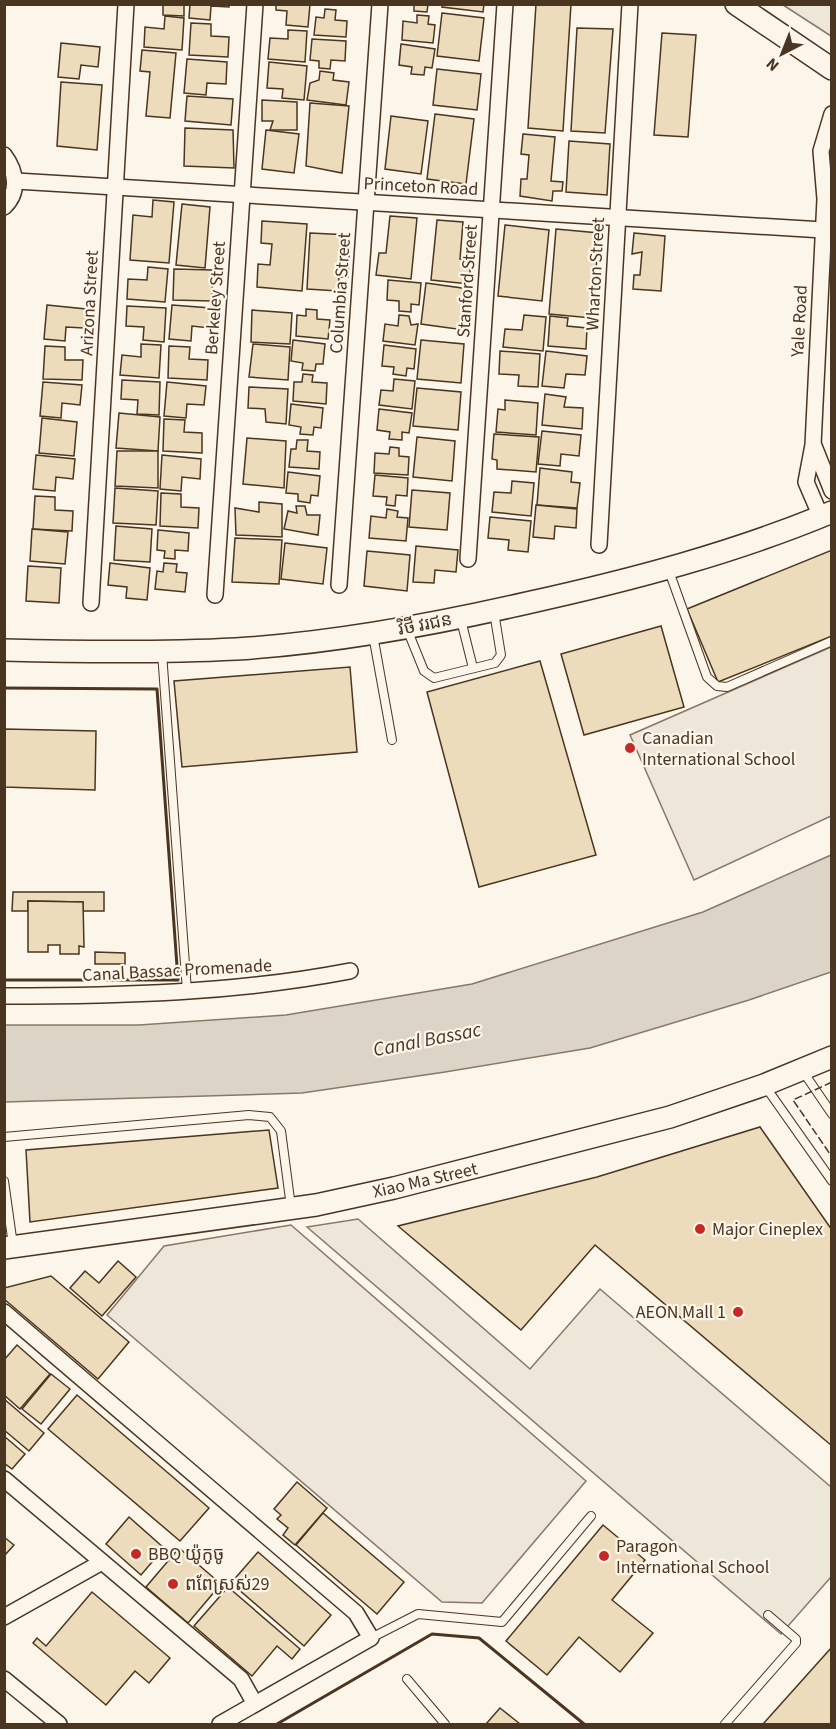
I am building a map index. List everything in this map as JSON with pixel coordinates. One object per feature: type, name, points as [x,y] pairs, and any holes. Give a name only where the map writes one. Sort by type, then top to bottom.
[{"type":"street","name":"Arizona Street","points":[[91,603],[126,4]]},
{"type":"street","name":"Berkeley Street","points":[[215,595],[255,4]]},
{"type":"street","name":"Columbia Street","points":[[339,585],[380,4]]},
{"type":"street","name":"Stanford Street","points":[[468,559],[505,4]]},
{"type":"street","name":"Wharton Street","points":[[599,545],[630,4]]},
{"type":"street","points":[[736,4],[831,69]]},
{"type":"street","name":"Yale Road","points":[[825,200],[821,151],[831,114]]},
{"type":"street","points":[[4,207],[14,192],[16,181],[5,154]]},
{"type":"street","name":"Yale Road","points":[[826,514],[806,482],[813,445],[823,230],[825,200],[831,170]]},
{"type":"street","name":"Princeton Road","points":[[16,181],[823,230]]},
{"type":"street","name":"Yale Road","points":[[813,445],[831,491]]},
{"type":"street","name":"វិថី វរជន","points":[[4,650],[162,652],[278,645],[407,628],[493,611],[668,569],[826,514]]},
{"type":"street","name":"Canal Bassac Promenade","points":[[4,996],[136,996],[286,983],[350,971]]},
{"type":"street","name":"Xiao Ma Street","points":[[9,1248],[291,1209],[394,1188],[670,1117],[764,1085],[831,1057]]},
{"type":"street","points":[[4,1312],[356,1613],[371,1638],[220,1725]]},
{"type":"street","points":[[4,1479],[241,1679],[255,1704]]},
{"type":"street","points":[[4,1617],[102,1562]]},
{"type":"street","points":[[4,1679],[60,1725]]},
{"type":"lane","points":[[668,569],[707,677],[717,686],[727,687],[831,641]]},
{"type":"lane","points":[[407,628],[424,671],[434,678],[495,663],[501,655],[493,611]]},
{"type":"lane","points":[[460,618],[473,668]]},
{"type":"lane","points":[[373,633],[392,740]]},
{"type":"lane","points":[[162,652],[187,992]]},
{"type":"lane","points":[[802,1070],[831,1114]]},
{"type":"lane","points":[[764,1085],[831,1181]]},
{"type":"lane","points":[[4,1137],[249,1115],[270,1117],[281,1131],[291,1209]]},
{"type":"lane","points":[[4,1181],[9,1248]]},
{"type":"lane","points":[[371,1638],[418,1614],[502,1622],[591,1516]]},
{"type":"lane","points":[[724,1725],[796,1643],[796,1639],[768,1615]]},
{"type":"lane","points":[[407,1679],[445,1725]]},
{"type":"shaded area","points":[[783,5],[831,5],[831,36]]},
{"type":"shaded area","points":[[831,647],[831,816],[694,880],[630,735]]},
{"type":"shaded area","points":[[358,1219],[530,1369],[600,1289],[831,1487],[831,1577],[781,1634],[307,1227]]},
{"type":"shaded area","points":[[291,1225],[586,1481],[482,1603],[442,1602],[107,1315],[164,1246]]},
{"type":"water","name":"Canal Bassac","points":[[831,855],[831,972],[749,1000],[590,1048],[302,1093],[5,1102],[5,1025],[139,1025],[286,1015],[472,984],[703,912]]},
{"type":"building","points":[[163,4],[184,4],[184,16],[163,15]]},
{"type":"building","points":[[190,4],[229,4],[229,7],[211,6],[210,20],[189,18]]},
{"type":"building","points":[[276,4],[310,4],[308,27],[286,25],[287,11],[276,10]]},
{"type":"building","points":[[414,4],[428,4],[427,12],[414,11]]},
{"type":"building","points":[[443,4],[484,4],[483,12],[442,7]]},
{"type":"building","points":[[536,4],[571,4],[563,131],[528,128]]},
{"type":"building","points":[[325,9],[336,10],[335,20],[347,21],[346,37],[314,35],[316,17],[324,18]]},
{"type":"building","points":[[442,13],[484,18],[479,61],[437,56]]},
{"type":"building","points":[[417,15],[429,16],[428,24],[435,25],[433,43],[402,40],[403,21],[417,23]]},
{"type":"building","points":[[165,16],[184,18],[182,50],[144,47],[145,27],[164,29]]},
{"type":"building","points":[[191,23],[211,24],[211,36],[229,37],[228,57],[189,55]]},
{"type":"building","points":[[577,28],[613,29],[605,133],[571,131]]},
{"type":"building","points":[[288,30],[307,31],[305,62],[268,59],[270,38],[288,39]]},
{"type":"building","points":[[662,33],[696,35],[688,137],[654,135]]},
{"type":"building","points":[[312,39],[346,41],[345,61],[331,60],[330,69],[319,68],[319,61],[310,60]]},
{"type":"building","points":[[61,43],[100,47],[98,67],[81,65],[79,79],[58,77]]},
{"type":"building","points":[[401,44],[435,49],[432,68],[425,67],[424,75],[411,74],[412,67],[399,65]]},
{"type":"building","points":[[142,50],[176,53],[170,118],[146,116],[150,72],[140,71]]},
{"type":"building","points":[[187,59],[227,62],[226,84],[207,83],[206,95],[184,93]]},
{"type":"building","points":[[269,62],[307,66],[304,100],[282,98],[283,89],[267,88]]},
{"type":"building","points":[[437,69],[481,74],[477,110],[433,105]]},
{"type":"building","points":[[320,71],[334,73],[333,80],[349,82],[346,105],[307,100],[310,83],[319,80]]},
{"type":"building","points":[[61,82],[102,85],[97,150],[57,146]]},
{"type":"building","points":[[187,96],[233,99],[231,125],[185,121]]},
{"type":"building","points":[[262,100],[297,102],[297,130],[270,130],[273,121],[262,121]]},
{"type":"building","points":[[310,103],[349,106],[342,173],[306,166]]},
{"type":"building","points":[[435,114],[474,119],[466,184],[427,179]]},
{"type":"building","points":[[391,116],[428,121],[421,174],[385,169]]},
{"type":"building","points":[[185,128],[233,130],[234,168],[184,166]]},
{"type":"building","points":[[266,130],[299,134],[294,173],[262,169]]},
{"type":"building","points":[[523,134],[555,137],[551,181],[563,182],[562,191],[553,191],[552,201],[520,196],[521,179],[527,179],[529,155],[521,154]]},
{"type":"building","points":[[569,141],[610,144],[607,195],[566,192]]},
{"type":"building","points":[[153,200],[174,202],[169,263],[130,260],[133,215],[152,217]]},
{"type":"building","points":[[182,204],[210,207],[205,268],[176,265]]},
{"type":"building","points":[[390,216],[417,218],[411,279],[376,275],[379,253],[386,253]]},
{"type":"building","points":[[437,220],[463,222],[460,259],[471,260],[469,284],[431,280]]},
{"type":"building","points":[[262,221],[307,224],[302,291],[257,287],[258,264],[270,265],[272,244],[261,243]]},
{"type":"building","points":[[505,225],[549,230],[542,301],[498,296]]},
{"type":"building","points":[[556,229],[599,233],[592,318],[549,314]]},
{"type":"building","points":[[310,233],[350,235],[348,277],[339,277],[338,291],[307,289]]},
{"type":"building","points":[[634,233],[665,236],[661,291],[633,289],[634,275],[640,275],[642,252],[632,254]]},
{"type":"building","points":[[148,267],[168,269],[165,302],[127,299],[128,279],[147,280]]},
{"type":"building","points":[[174,269],[213,270],[212,301],[173,300]]},
{"type":"building","points":[[388,280],[421,283],[419,305],[411,304],[411,312],[399,311],[399,301],[387,300]]},
{"type":"building","points":[[426,283],[469,289],[464,330],[421,324]]},
{"type":"building","points":[[47,305],[86,309],[84,328],[66,327],[65,341],[44,339]]},
{"type":"building","points":[[172,305],[211,308],[210,328],[192,326],[191,341],[169,339]]},
{"type":"building","points":[[127,306],[166,308],[164,342],[143,340],[144,327],[126,326]]},
{"type":"building","points":[[306,309],[317,310],[317,319],[330,320],[328,339],[296,336],[297,315],[306,316]]},
{"type":"building","points":[[252,310],[292,313],[290,344],[251,342]]},
{"type":"building","points":[[399,315],[409,316],[411,325],[418,324],[415,345],[383,341],[385,324],[398,326]]},
{"type":"building","points":[[524,315],[546,317],[543,351],[503,347],[505,329],[522,330]]},
{"type":"building","points":[[550,316],[568,318],[567,326],[587,328],[586,349],[548,346]]},
{"type":"building","points":[[293,340],[325,344],[323,364],[316,364],[315,371],[302,370],[303,363],[291,361]]},
{"type":"building","points":[[421,340],[464,344],[461,383],[417,379]]},
{"type":"building","points":[[141,344],[161,345],[159,378],[120,375],[122,355],[141,357]]},
{"type":"building","points":[[253,344],[290,347],[288,380],[249,377]]},
{"type":"building","points":[[384,345],[416,349],[414,369],[407,368],[406,376],[393,374],[394,367],[382,366]]},
{"type":"building","points":[[45,346],[65,347],[65,360],[83,360],[82,380],[43,379]]},
{"type":"building","points":[[169,346],[190,347],[189,359],[208,360],[207,380],[168,378]]},
{"type":"building","points":[[500,351],[540,354],[538,387],[518,386],[519,375],[499,374]]},
{"type":"building","points":[[546,351],[587,356],[585,375],[566,374],[564,388],[542,386]]},
{"type":"building","points":[[303,374],[313,375],[312,382],[327,383],[326,404],[293,401],[294,382],[302,382]]},
{"type":"building","points":[[394,379],[415,381],[412,409],[379,405],[381,390],[393,391]]},
{"type":"building","points":[[122,380],[160,382],[159,415],[137,414],[138,400],[121,399]]},
{"type":"building","points":[[43,382],[82,385],[80,405],[62,403],[61,418],[40,416]]},
{"type":"building","points":[[167,382],[206,386],[204,405],[187,404],[186,418],[164,416]]},
{"type":"building","points":[[249,387],[288,389],[286,424],[266,422],[265,409],[248,408]]},
{"type":"building","points":[[417,388],[461,392],[458,430],[413,426]]},
{"type":"building","points":[[545,394],[566,397],[564,407],[583,408],[582,429],[542,425]]},
{"type":"building","points":[[505,400],[538,403],[536,435],[496,432],[498,409],[505,410]]},
{"type":"building","points":[[291,404],[323,408],[321,428],[314,427],[313,435],[300,434],[301,427],[289,425]]},
{"type":"building","points":[[379,409],[412,413],[409,433],[402,432],[402,440],[389,439],[390,432],[377,430]]},
{"type":"building","points":[[119,413],[160,417],[158,451],[116,448]]},
{"type":"building","points":[[42,418],[77,422],[74,456],[39,453]]},
{"type":"building","points":[[164,419],[185,420],[184,432],[202,433],[202,453],[163,451]]},
{"type":"building","points":[[542,431],[581,435],[579,456],[561,454],[560,466],[538,464]]},
{"type":"building","points":[[494,434],[539,437],[536,472],[497,469],[497,460],[492,459]]},
{"type":"building","points":[[417,437],[455,441],[452,481],[413,477]]},
{"type":"building","points":[[247,438],[286,441],[284,488],[243,484]]},
{"type":"building","points":[[297,440],[308,440],[307,451],[320,452],[319,469],[289,467],[291,449],[296,449]]},
{"type":"building","points":[[390,447],[399,448],[399,456],[409,457],[408,475],[374,473],[375,453],[389,454]]},
{"type":"building","points":[[117,451],[158,451],[158,488],[115,486]]},
{"type":"building","points":[[36,455],[75,459],[73,479],[56,477],[55,491],[33,489]]},
{"type":"building","points":[[162,455],[201,459],[200,479],[182,477],[181,491],[160,489]]},
{"type":"building","points":[[540,468],[572,472],[571,482],[580,483],[577,508],[537,505]]},
{"type":"building","points":[[288,472],[320,476],[318,496],[311,495],[310,503],[298,501],[298,494],[286,493]]},
{"type":"building","points":[[375,475],[408,478],[407,496],[396,495],[395,506],[386,505],[387,497],[373,496]]},
{"type":"building","points":[[512,481],[534,483],[531,516],[492,512],[494,492],[511,493]]},
{"type":"building","points":[[115,488],[158,491],[156,525],[113,523]]},
{"type":"building","points":[[412,490],[450,493],[447,530],[409,527]]},
{"type":"building","points":[[161,493],[181,494],[181,507],[199,508],[198,528],[160,526]]},
{"type":"building","points":[[35,496],[55,497],[55,510],[73,511],[72,531],[33,529]]},
{"type":"building","points":[[259,502],[282,504],[282,537],[236,535],[235,508],[259,512]]},
{"type":"building","points":[[536,505],[577,509],[576,528],[555,526],[554,539],[533,537]]},
{"type":"building","points":[[296,506],[305,506],[307,515],[320,515],[318,535],[284,529],[288,511],[297,513]]},
{"type":"building","points":[[387,509],[398,511],[397,517],[408,518],[406,541],[369,538],[371,516],[386,518]]},
{"type":"building","points":[[490,517],[531,521],[528,552],[508,550],[509,540],[488,538]]},
{"type":"building","points":[[116,526],[152,529],[150,562],[114,560]]},
{"type":"building","points":[[32,529],[68,532],[65,564],[30,561]]},
{"type":"building","points":[[158,530],[189,533],[188,551],[175,550],[175,559],[164,558],[165,551],[157,550]]},
{"type":"building","points":[[235,538],[282,540],[279,584],[232,582]]},
{"type":"building","points":[[285,543],[327,548],[323,584],[281,579]]},
{"type":"building","points":[[416,546],[458,550],[456,572],[435,570],[434,583],[413,582]]},
{"type":"building","points":[[832,550],[832,636],[718,682],[687,609]]},
{"type":"building","points":[[367,551],[410,555],[407,591],[364,586]]},
{"type":"building","points":[[110,563],[150,568],[147,600],[126,598],[127,587],[108,585]]},
{"type":"building","points":[[164,563],[177,564],[176,572],[187,573],[185,592],[155,589],[157,571],[163,572]]},
{"type":"building","points":[[28,566],[61,568],[59,603],[26,601]]},
{"type":"building","points":[[661,626],[684,707],[584,735],[561,654]]},
{"type":"building","points":[[540,661],[596,855],[479,887],[427,692]]},
{"type":"building","points":[[350,667],[357,752],[182,767],[174,681]]},
{"type":"building","points":[[4,729],[96,731],[95,790],[4,787]]},
{"type":"building","points":[[13,892],[104,892],[104,911],[83,911],[83,902],[28,901],[28,911],[12,911]]},
{"type":"building","points":[[28,901],[83,902],[84,947],[79,946],[79,954],[60,954],[60,945],[48,945],[48,952],[28,952]]},
{"type":"building","points":[[95,952],[125,953],[125,964],[95,964]]},
{"type":"building","name":"AEON Mall 1","points":[[760,1127],[832,1230],[832,1446],[595,1245],[521,1330],[398,1226],[597,1177]]},
{"type":"building","points":[[269,1130],[278,1188],[30,1222],[26,1150]]},
{"type":"building","points":[[118,1261],[136,1277],[102,1316],[70,1288],[85,1271],[99,1283]]},
{"type":"building","points":[[51,1276],[129,1342],[98,1379],[4,1299],[4,1288]]},
{"type":"building","points":[[17,1345],[50,1374],[20,1409],[4,1395],[4,1360]]},
{"type":"building","points":[[51,1374],[70,1389],[41,1424],[22,1409]]},
{"type":"building","points":[[77,1395],[209,1508],[180,1541],[48,1429]]},
{"type":"building","points":[[4,1399],[44,1433],[29,1451],[4,1430]]},
{"type":"building","points":[[4,1436],[25,1454],[12,1469],[4,1463]]},
{"type":"building","points":[[297,1482],[327,1508],[295,1545],[283,1535],[288,1528],[277,1519],[281,1515],[274,1509]]},
{"type":"building","points":[[323,1513],[404,1582],[377,1614],[296,1545]]},
{"type":"building","points":[[129,1517],[164,1548],[141,1575],[106,1544]]},
{"type":"building","points":[[603,1525],[645,1560],[612,1600],[653,1633],[620,1672],[579,1637],[547,1675],[506,1641]]},
{"type":"building","points":[[4,1537],[14,1545],[4,1556]]},
{"type":"building","points":[[179,1548],[221,1584],[188,1623],[146,1587]]},
{"type":"building","points":[[258,1552],[331,1615],[304,1646],[231,1583]]},
{"type":"building","points":[[228,1587],[300,1649],[292,1659],[277,1646],[252,1676],[194,1626]]},
{"type":"building","points":[[92,1592],[170,1658],[149,1683],[135,1671],[106,1705],[33,1643],[37,1638],[46,1646]]},
{"type":"building","points":[[832,1647],[832,1724],[763,1724]]},
{"type":"building","points":[[500,1708],[520,1724],[486,1724]]},
{"type":"fence","points":[[832,1082],[793,1100],[832,1157]]},
{"type":"wall","points":[[4,688],[157,689],[178,980],[4,980]]},
{"type":"wall","points":[[277,1724],[432,1634],[479,1638],[584,1724]]},
{"type":"place","name":"Canadian International School","points":[[630,748]]},
{"type":"place","name":"Major Cineplex","points":[[700,1229]]},
{"type":"place","name":"AEON Mall 1","points":[[738,1312]]},
{"type":"place","name":"BBQ យ៉ូកូចូ","points":[[136,1554]]},
{"type":"place","name":"Paragon International School","points":[[604,1556]]},
{"type":"place","name":"ពពែស្រស់29","points":[[173,1584]]}]
